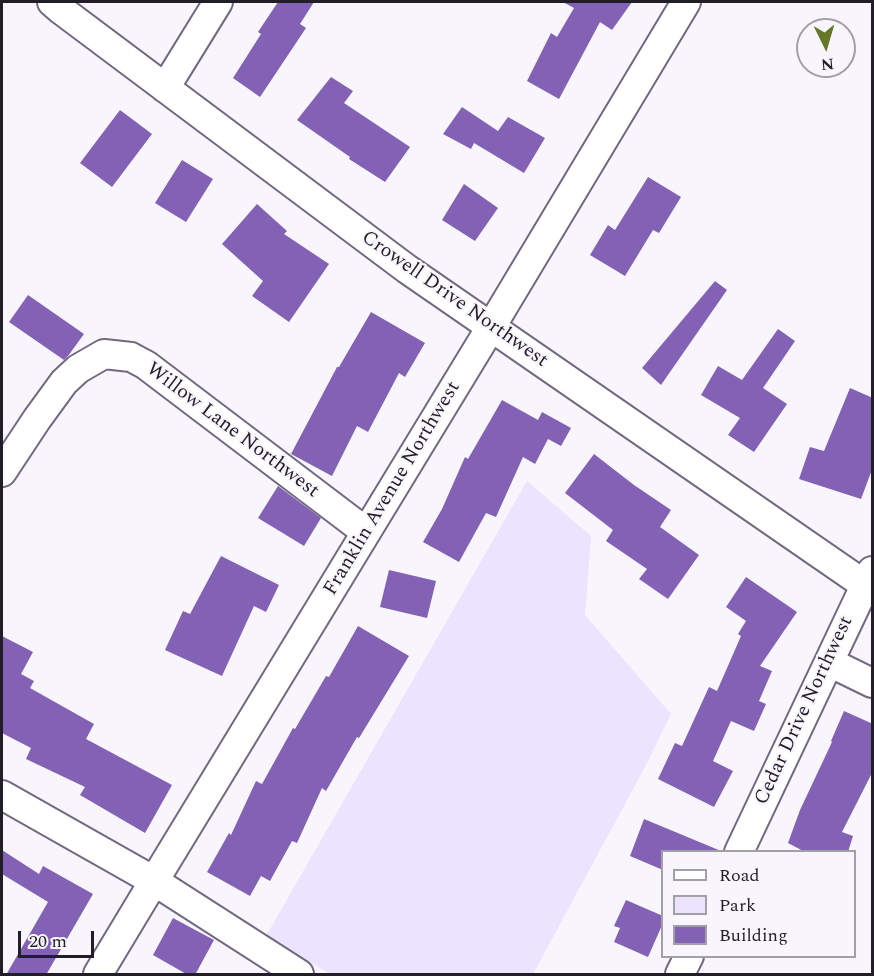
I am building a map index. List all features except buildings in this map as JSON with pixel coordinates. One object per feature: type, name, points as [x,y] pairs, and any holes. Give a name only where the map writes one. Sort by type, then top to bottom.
[{"type":"street","name":"Crowell Drive Northwest","points":[[52,2],[407,269],[869,578]]},
{"type":"street","points":[[165,88],[218,2]]},
{"type":"street","name":"Franklin Avenue Northwest","points":[[98,975],[686,2]]},
{"type":"street","name":"Willow Lane Northwest","points":[[2,472],[36,419],[64,382],[78,369],[104,354],[131,357],[146,365],[366,532]]},
{"type":"street","name":"Cedar Drive Northwest","points":[[740,850],[869,578]]},
{"type":"street","points":[[829,663],[873,683]]},
{"type":"street","points":[[2,795],[154,880],[299,975]]},
{"type":"street","points":[[680,975],[688,958]]},
{"type":"green space","points":[[527,481],[591,536],[585,615],[671,714],[645,767],[533,974],[330,974],[266,936]]}]
